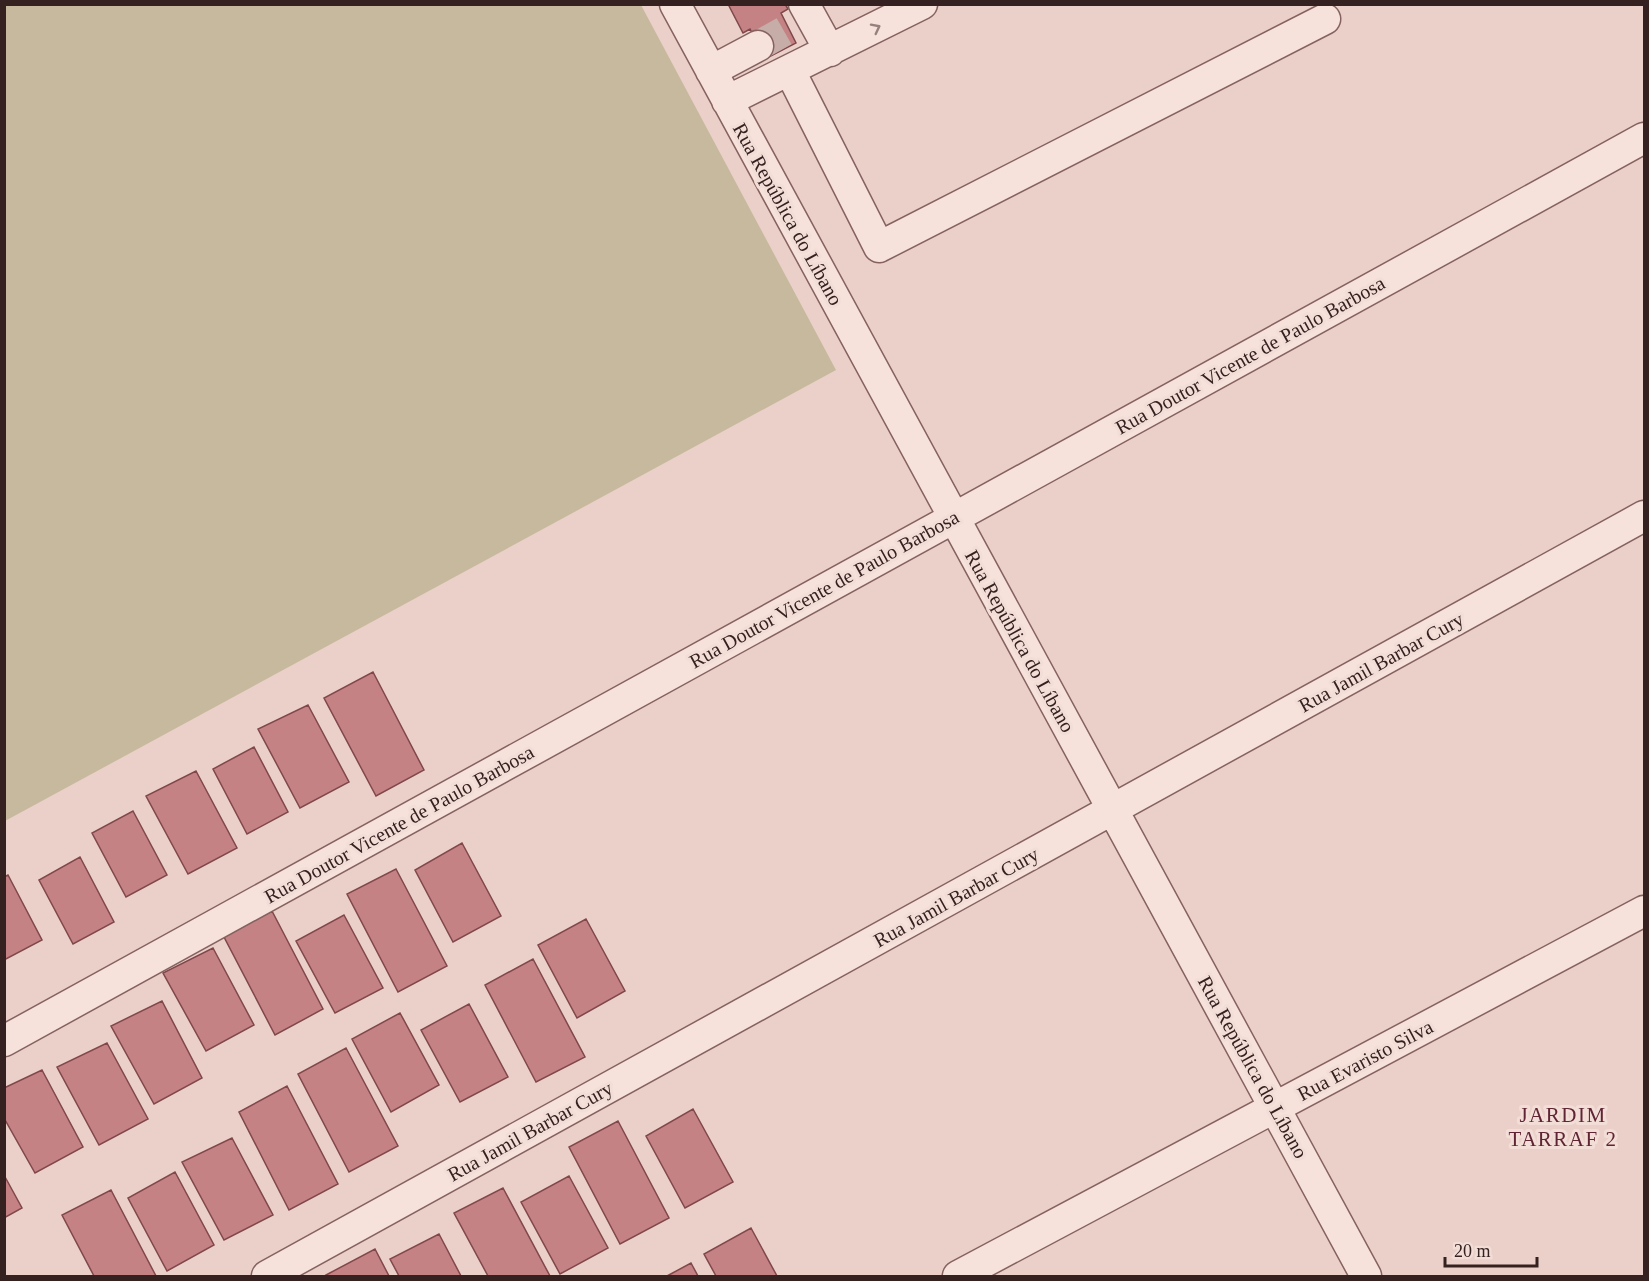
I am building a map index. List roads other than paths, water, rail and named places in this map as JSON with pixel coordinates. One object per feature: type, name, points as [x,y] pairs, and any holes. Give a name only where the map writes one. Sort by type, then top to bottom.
[{"type":"street","points":[[727,101],[922,4]]},
{"type":"street","name":"Rua República do Líbano","points":[[687,9],[711,71],[727,101],[1366,1276]]},
{"type":"street","points":[[801,16],[830,51]]},
{"type":"street","points":[[784,74],[879,247],[1325,19]]},
{"type":"street","points":[[711,71],[758,46]]},
{"type":"street","name":"Rua Doutor Vicente de Paulo Barbosa","points":[[4,1041],[1644,138]]},
{"type":"street","name":"Rua Jamil Barbar Cury","points":[[267,1276],[1644,516]]},
{"type":"street","name":"Rua Evaristo Silva","points":[[958,1276],[1644,911]]},
{"type":"tunnel","points":[[758,46],[788,29]]},
{"type":"district","name":"JARDIM TARRAF 2","points":[[1563,1127]]}]
